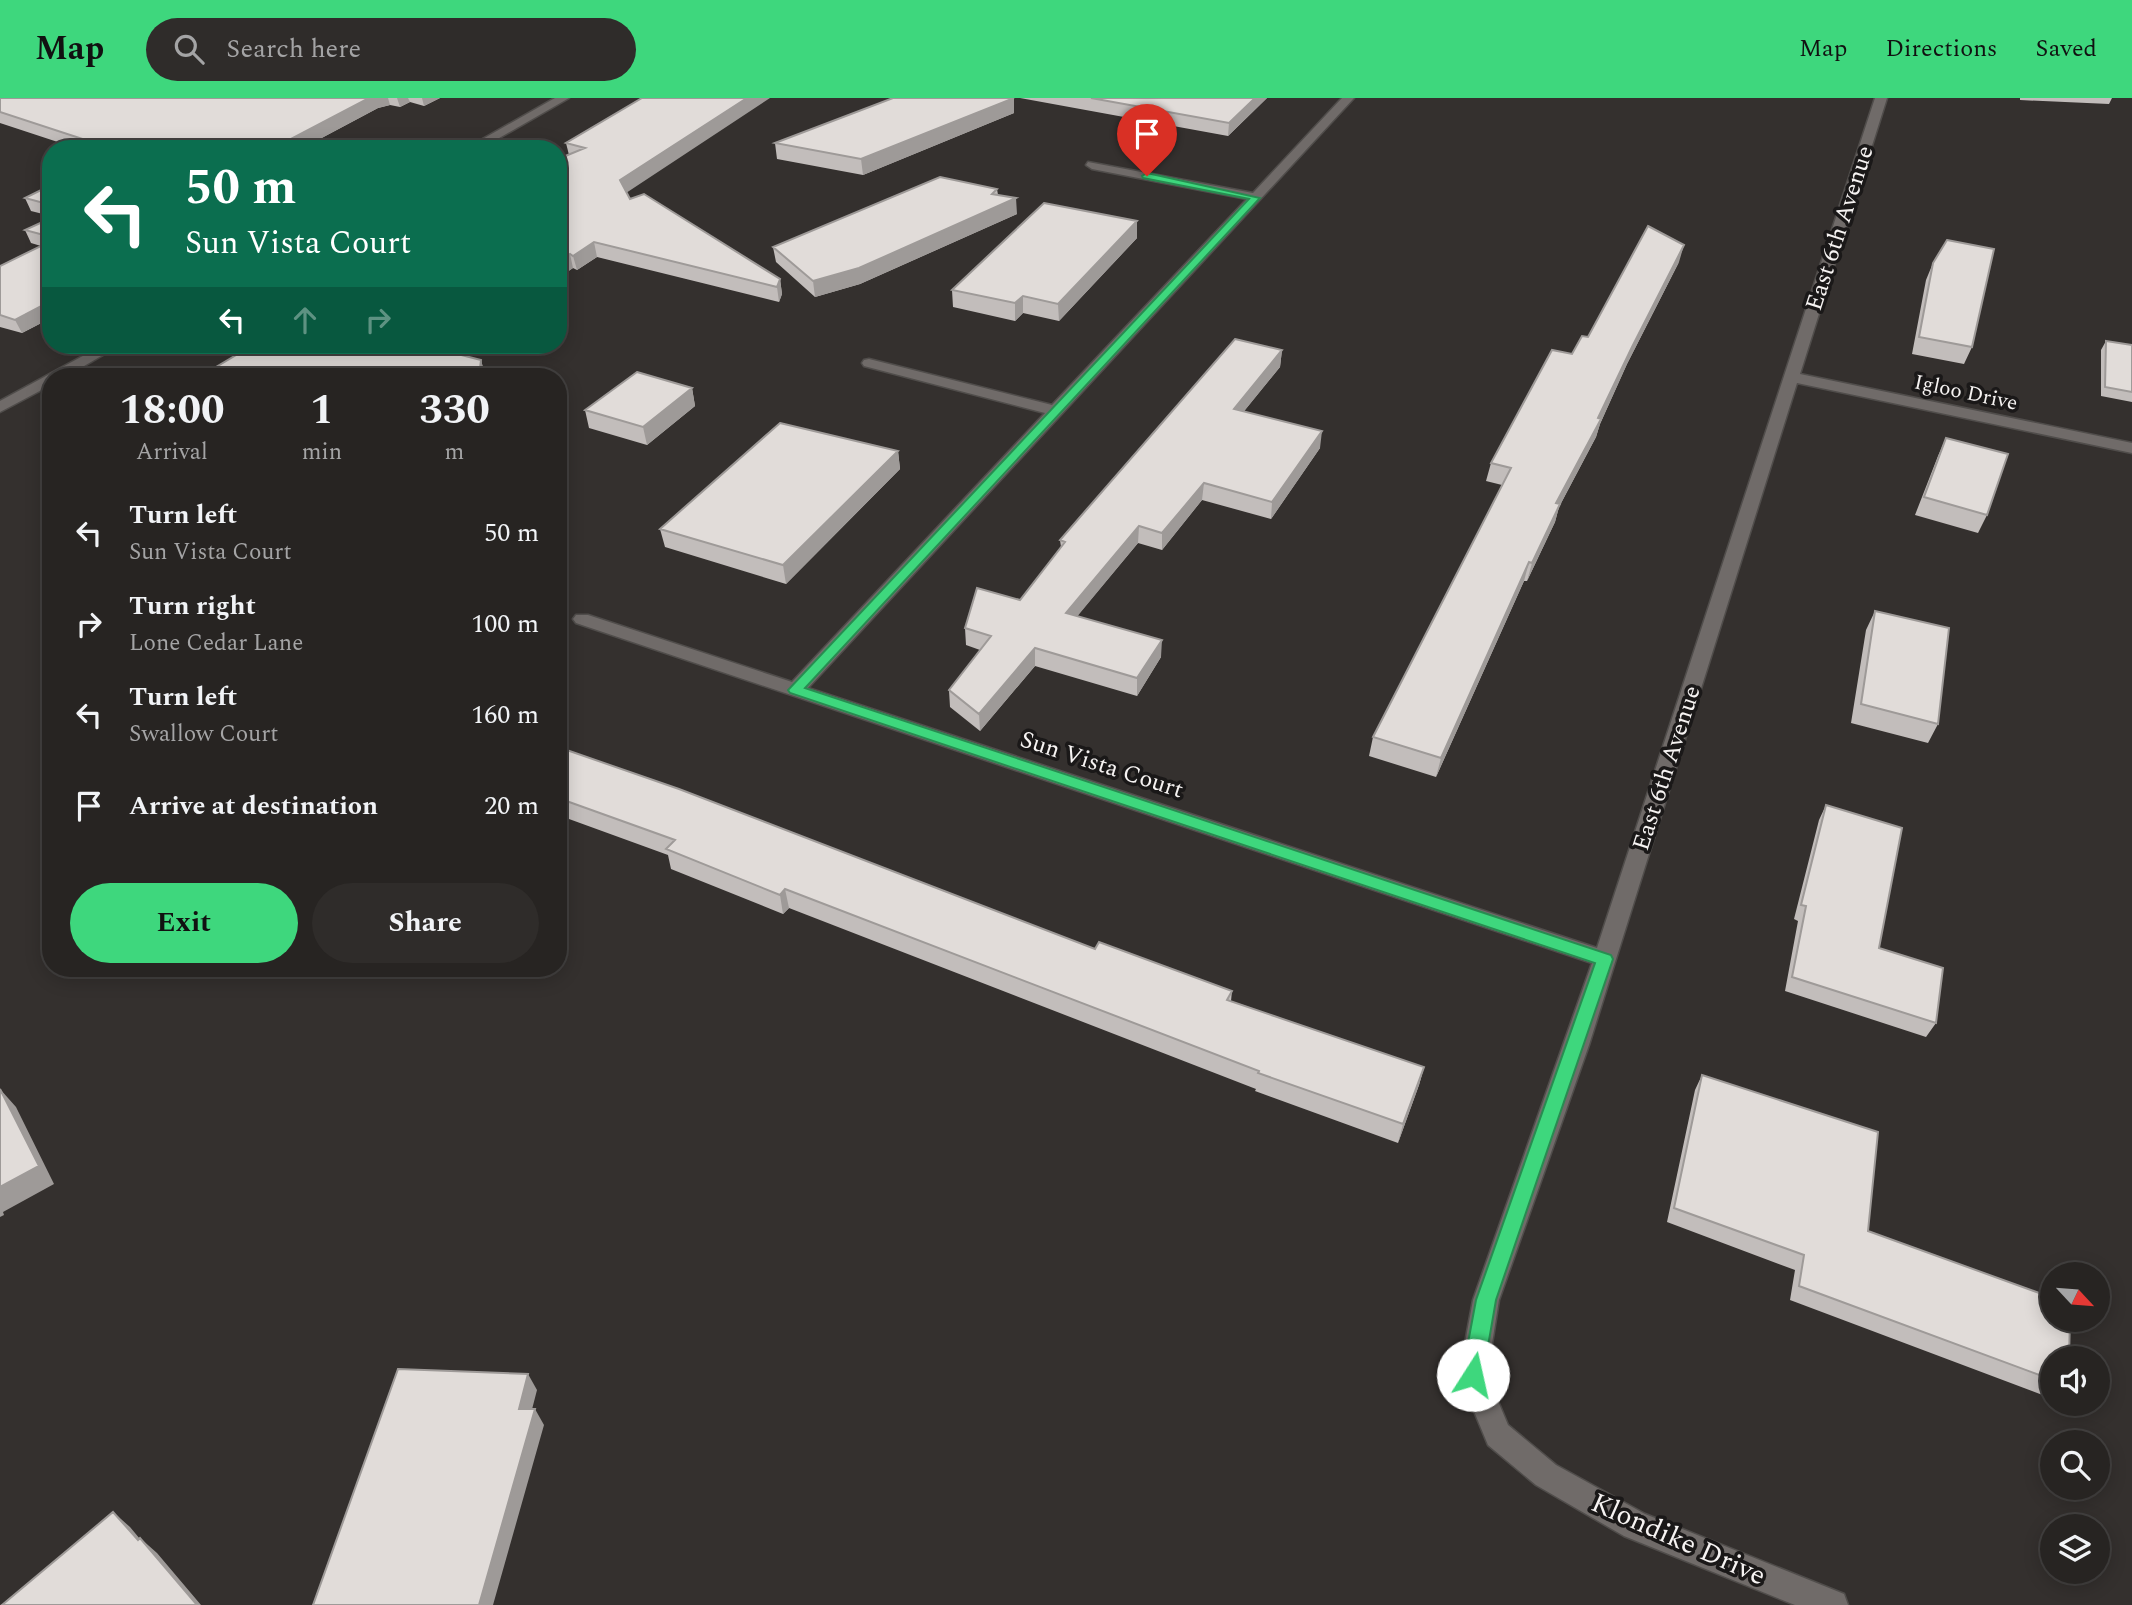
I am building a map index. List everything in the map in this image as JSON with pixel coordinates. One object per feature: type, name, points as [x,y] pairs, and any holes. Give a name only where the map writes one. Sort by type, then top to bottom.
[{"type":"street","points":[[487,140],[563,98]]},
{"type":"street","points":[[795,690],[1348,98]]},
{"type":"street","name":"East 6th Avenue","points":[[1498,1435],[1473,1375],[1486,1300],[1605,959],[1881,98]]},
{"type":"street","points":[[1092,165],[1255,198]]},
{"type":"street","points":[[71,368],[96,354]]},
{"type":"street","points":[[869,363],[1056,411]]},
{"type":"street","name":"Igloo Drive","points":[[1792,377],[2132,448]]},
{"type":"street","points":[[0,407],[42,384]]},
{"type":"street","name":"Sun Vista Court","points":[[582,619],[1605,959]]},
{"type":"street","name":"Klondike Drive","points":[[1498,1435],[1546,1475],[1635,1525],[1833,1605]]},
{"type":"building","points":[[0,98],[369,98],[289,140],[86,140],[0,112]]},
{"type":"building","points":[[642,98],[747,98],[620,180],[630,199],[644,194],[780,279],[777,287],[594,242],[573,256],[567,256],[567,155],[585,148],[567,142]]},
{"type":"building","points":[[893,98],[1014,98],[861,159],[775,143]]},
{"type":"building","points":[[1091,98],[1255,98],[1229,123]]},
{"type":"building","points":[[940,177],[997,189],[992,194],[1016,198],[859,268],[813,281],[773,247]]},
{"type":"building","points":[[42,190],[42,203],[25,198]]},
{"type":"building","points":[[1044,203],[1137,221],[1058,304],[1023,296],[1015,303],[952,290]]},
{"type":"building","points":[[42,222],[42,235],[25,230]]},
{"type":"building","points":[[1648,226],[1684,245],[1598,418],[1601,419],[1556,503],[1560,504],[1532,563],[1529,562],[1441,758],[1373,737],[1511,468],[1491,463],[1552,350],[1572,354],[1582,336],[1588,337]]},
{"type":"building","points":[[1947,240],[1994,249],[1972,347],[1919,337],[1933,263]]},
{"type":"building","points":[[42,245],[42,306],[15,320],[0,315],[0,266]]},
{"type":"building","points":[[1235,339],[1282,350],[1234,409],[1322,431],[1272,502],[1204,483],[1162,533],[1139,526],[1066,613],[1162,640],[1137,678],[1035,648],[979,714],[949,690],[991,636],[965,628],[977,588],[1020,600],[1065,542],[1060,540]]},
{"type":"building","points":[[2106,341],[2132,345],[2132,392],[2105,387]]},
{"type":"building","points":[[238,354],[457,354],[481,360],[480,368],[214,368]]},
{"type":"building","points":[[637,372],[692,388],[643,427],[585,410]]},
{"type":"building","points":[[780,423],[898,451],[783,565],[660,529]]},
{"type":"building","points":[[1946,438],[2008,454],[1987,515],[1924,497]]},
{"type":"building","points":[[1875,611],[1949,628],[1938,724],[1861,704]]},
{"type":"building","points":[[567,750],[679,789],[1095,949],[1099,942],[1232,991],[1227,1000],[1424,1067],[1403,1124],[1258,1073],[1259,1071],[785,889],[780,895],[666,849],[675,840],[567,801]]},
{"type":"building","points":[[1826,805],[1902,828],[1879,948],[1943,968],[1936,1023],[1792,977],[1806,906],[1801,905]]},
{"type":"building","points":[[1702,1075],[1878,1132],[1868,1231],[2040,1293],[2040,1332],[2070,1332],[2069,1346],[2040,1346],[2040,1375],[1799,1286],[1804,1255],[1674,1208]]},
{"type":"building","points":[[0,1089],[39,1166],[0,1187]]},
{"type":"building","points":[[398,1369],[528,1374],[519,1409],[535,1409],[479,1605],[313,1605]]},
{"type":"building","points":[[113,1512],[138,1540],[140,1538],[197,1605],[2,1605]]},
{"type":"route","points":[[1147,176],[1255,198],[795,690],[1605,959],[1486,1300],[1473,1375]]}]
